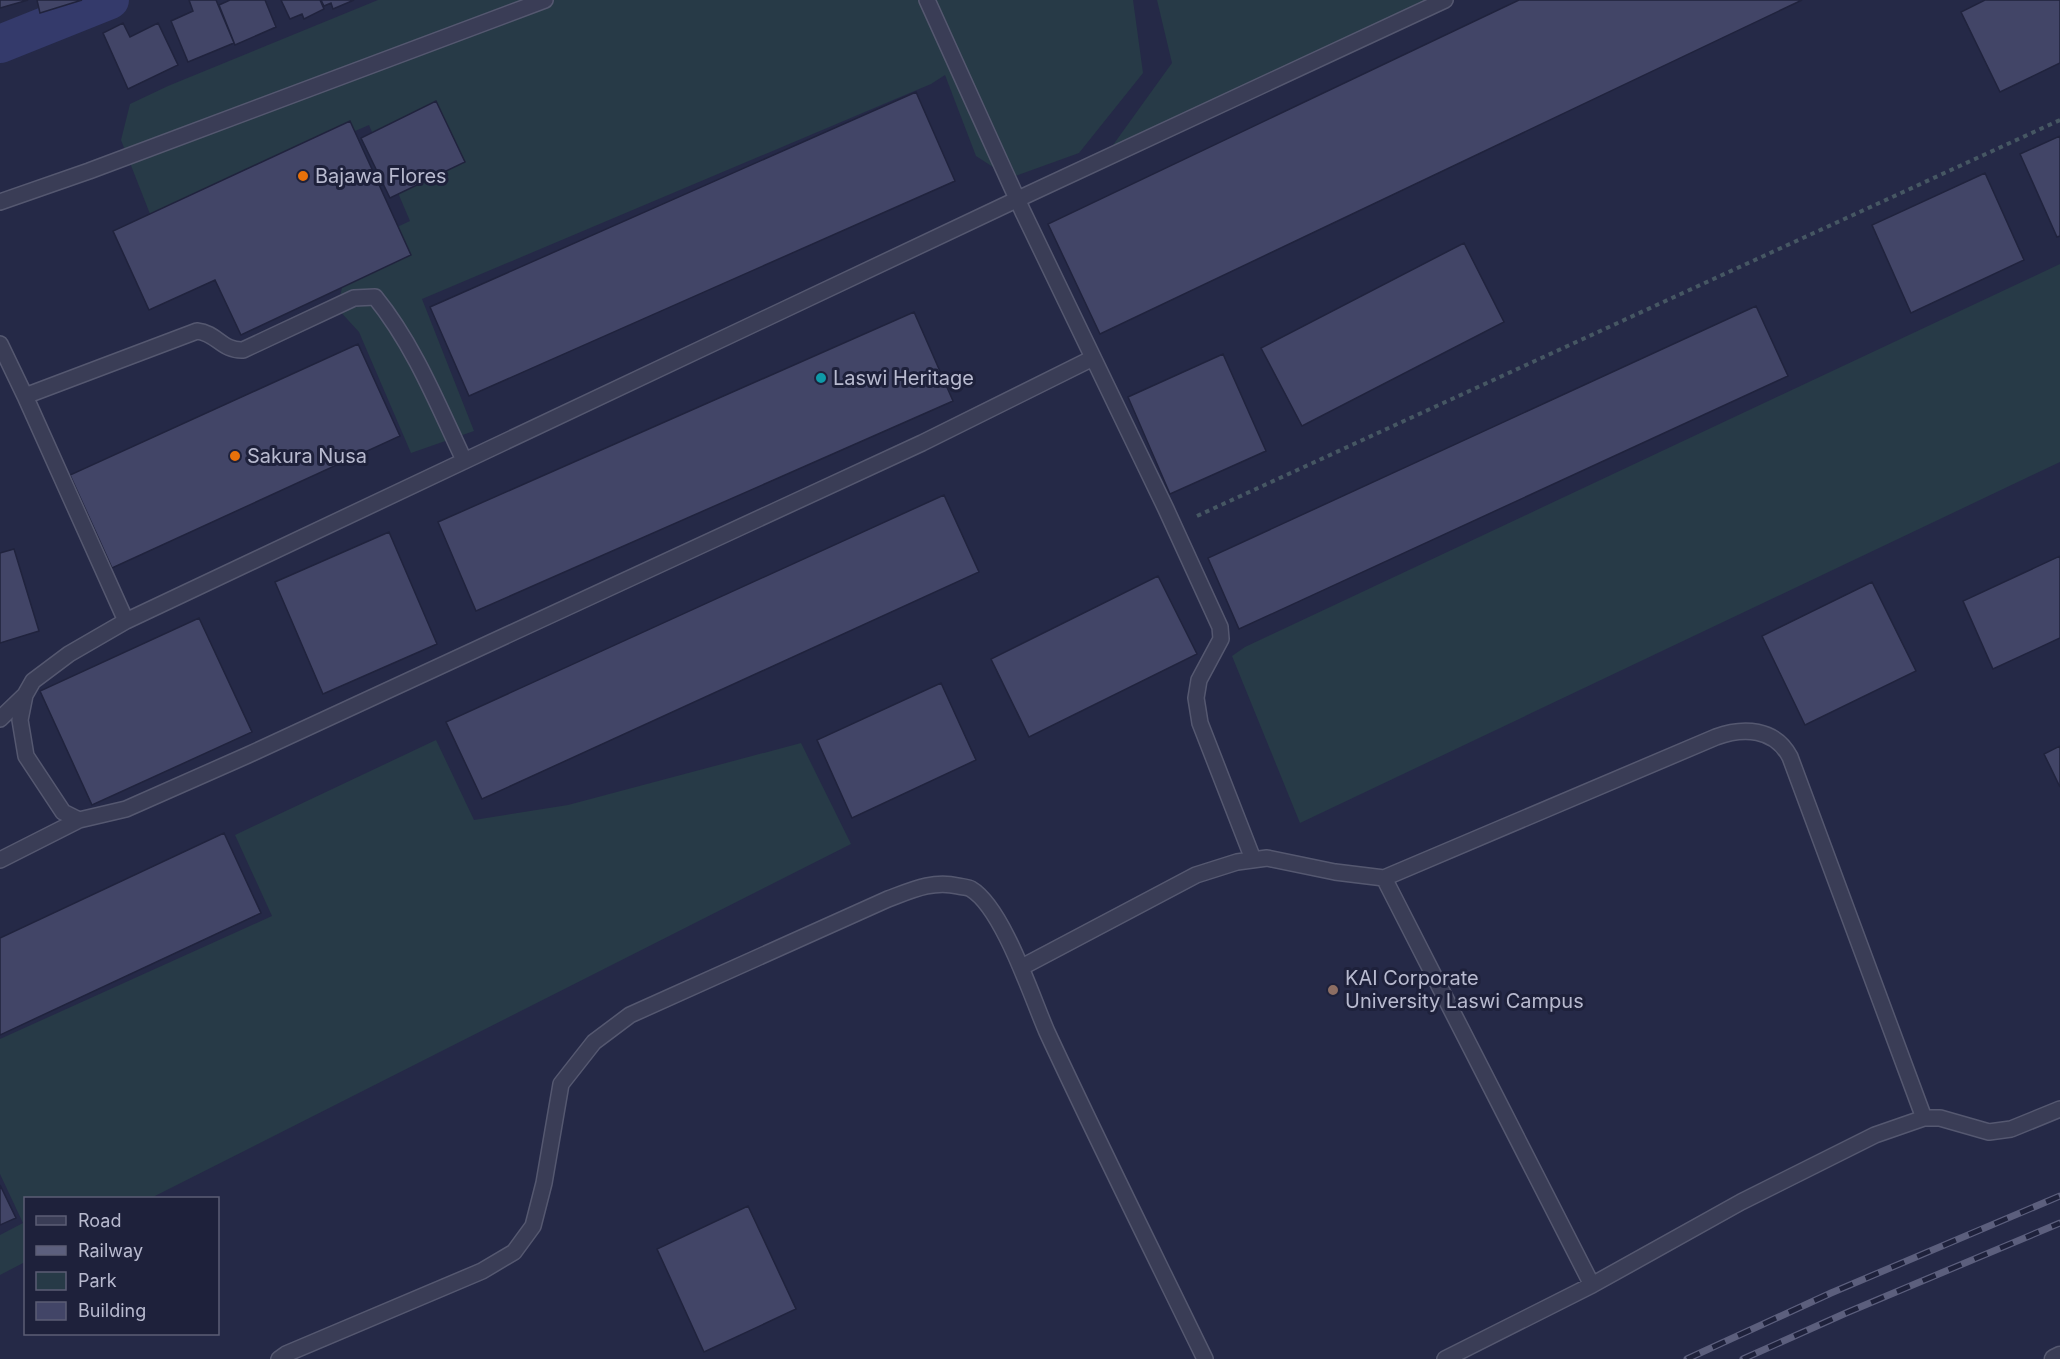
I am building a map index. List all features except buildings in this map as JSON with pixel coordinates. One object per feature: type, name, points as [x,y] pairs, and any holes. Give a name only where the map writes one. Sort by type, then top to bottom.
[{"type":"street","points":[[2054,1359],[2060,1356]]},
{"type":"lane","points":[[0,202],[100,167],[545,0]]},
{"type":"lane","points":[[927,0],[1018,199],[1220,627],[1221,639],[1199,680],[1196,698],[1200,723],[1253,859]]},
{"type":"lane","points":[[0,719],[25,695],[33,681],[69,654],[126,621],[1018,199],[1445,0]]},
{"type":"lane","points":[[25,396],[197,331],[207,332],[228,348],[243,350],[354,298],[375,297],[390,316],[435,397],[464,460]]},
{"type":"lane","points":[[0,344],[126,621]]},
{"type":"lane","points":[[0,860],[79,820],[126,808],[248,755],[911,448],[1093,358]]},
{"type":"lane","points":[[25,695],[20,720],[26,756],[63,812],[79,820]]},
{"type":"lane","points":[[1022,967],[1196,875],[1237,862],[1267,858],[1335,872],[1384,878],[1716,736],[1739,730],[1751,730],[1771,736],[1779,742],[1790,757],[1924,1118]]},
{"type":"lane","points":[[1384,878],[1592,1285]]},
{"type":"lane","points":[[279,1359],[286,1354],[482,1271],[514,1252],[533,1226],[544,1183],[561,1084],[594,1042],[630,1015],[888,899],[928,884],[947,883],[971,889],[985,902],[1022,967],[1046,1030],[1205,1359]]},
{"type":"lane","points":[[1445,1359],[1592,1285],[1741,1202],[1875,1135],[1924,1118],[1940,1118],[1989,1132],[2011,1130],[2060,1109]]},
{"type":"path","points":[[1174,526],[2060,120]]},
{"type":"green space","points":[[378,0],[1133,0],[1143,73],[1079,153],[1010,178],[976,156],[945,75],[931,84],[422,299],[474,431],[411,453],[359,332],[337,308],[352,248],[410,221],[369,125],[152,219],[121,140],[130,104],[168,86]]},
{"type":"green space","points":[[1157,0],[1429,0],[1198,106],[1108,152],[1172,63]]},
{"type":"green space","points":[[2060,264],[2060,462],[1300,823],[1232,656],[1245,647]]},
{"type":"green space","points":[[436,740],[474,820],[568,805],[801,743],[851,844],[153,1197],[24,1197],[24,1263],[0,1275],[0,1235],[23,1223],[0,1174],[0,1039],[272,916],[235,835]]},
{"type":"waterway","points":[[0,44],[110,0]]},
{"type":"railway","points":[[1687,1359],[1831,1293],[2060,1196]]},
{"type":"railway","points":[[1743,1359],[2060,1223]]},
{"type":"place","name":"Bajawa Flores","points":[[303,176]]},
{"type":"place","name":"Laswi Heritage","points":[[821,378]]},
{"type":"place","name":"Sakura Nusa","points":[[235,456]]},
{"type":"place","name":"KAI Corporate University Laswi Campus","points":[[1333,990]]}]
